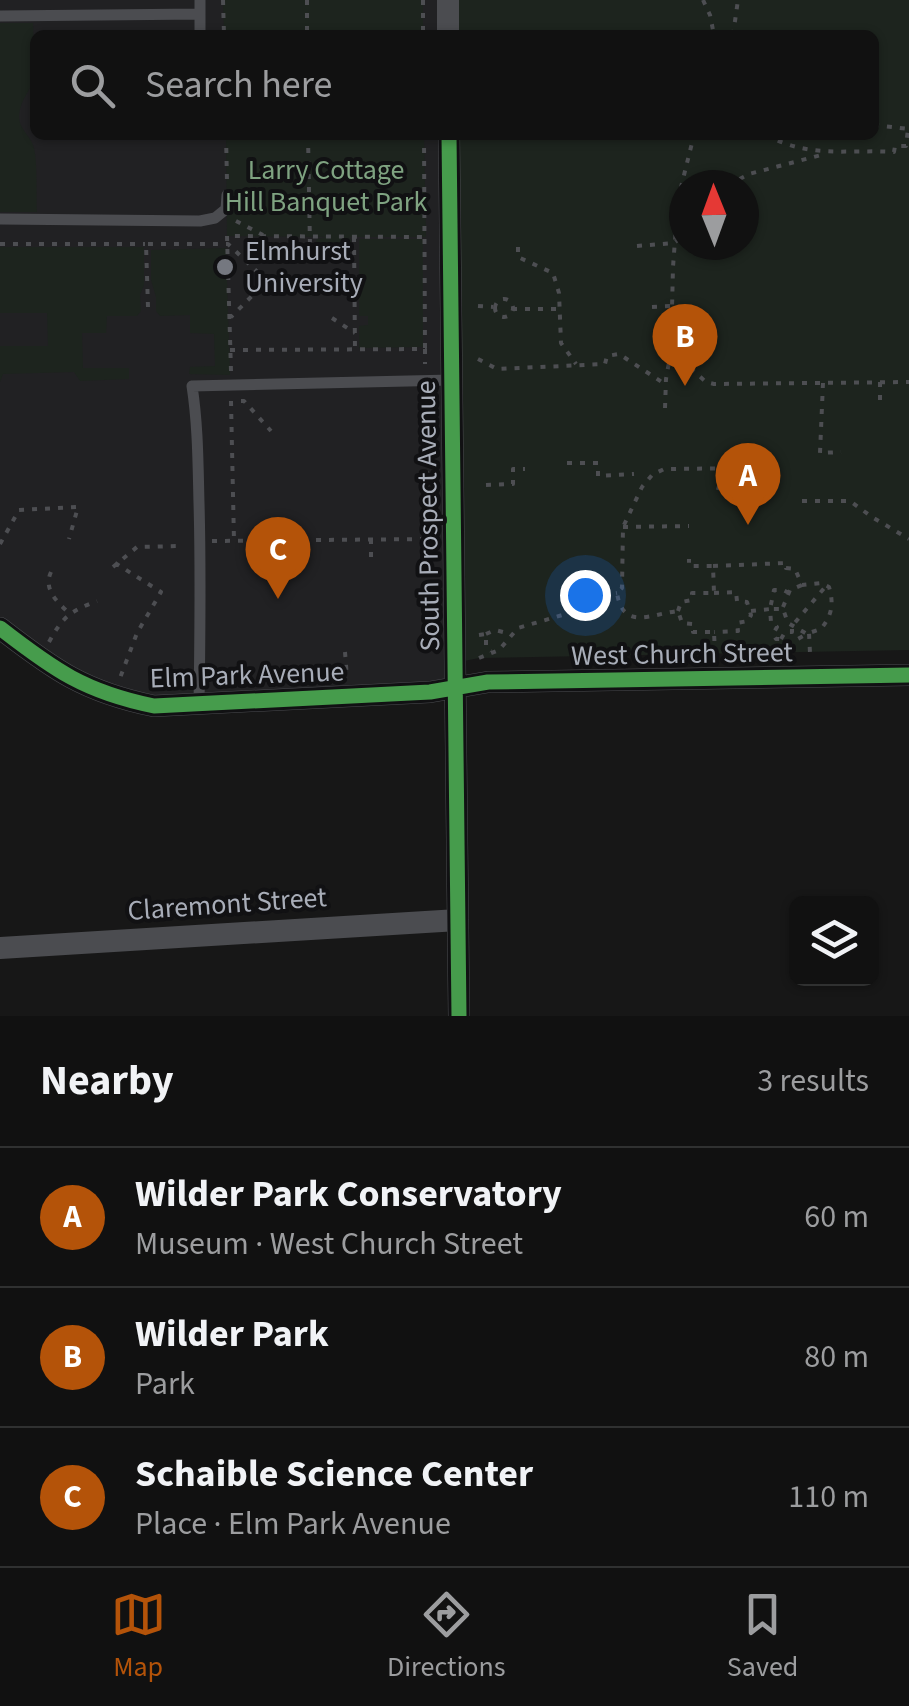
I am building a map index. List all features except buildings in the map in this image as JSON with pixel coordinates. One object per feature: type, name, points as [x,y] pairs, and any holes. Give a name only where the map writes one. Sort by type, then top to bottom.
[{"type":"street","points":[[448,0],[448,30]]},
{"type":"street","name":"South Prospect Avenue","points":[[449,140],[459,1016]]},
{"type":"street","name":"Elm Park Avenue","points":[[0,628],[60,673],[104,693],[154,706],[456,688]]},
{"type":"street","name":"West Church Street","points":[[456,688],[488,682],[909,675]]},
{"type":"street","name":"Claremont Street","points":[[0,948],[458,920]]},
{"type":"lane","points":[[0,16],[200,7]]},
{"type":"lane","points":[[0,219],[200,221],[215,218],[226,209],[228,195]]},
{"type":"lane","points":[[199,706],[202,645],[196,411],[192,386],[452,380]]},
{"type":"path","points":[[223,0],[224,30]]},
{"type":"path","points":[[307,0],[307,30]]},
{"type":"path","points":[[423,0],[423,30]]},
{"type":"path","points":[[703,0],[713,30]]},
{"type":"path","points":[[734,30],[738,0]]},
{"type":"path","points":[[759,172],[830,154],[894,152],[894,146],[906,146],[909,129],[879,126]]},
{"type":"path","points":[[308,140],[310,246]]},
{"type":"path","points":[[424,140],[427,510]]},
{"type":"path","points":[[685,170],[693,140]]},
{"type":"path","points":[[779,140],[830,154]]},
{"type":"path","points":[[228,216],[265,236]]},
{"type":"path","points":[[234,541],[228,236],[426,237]]},
{"type":"path","points":[[354,237],[356,350]]},
{"type":"path","points":[[638,246],[669,243]]},
{"type":"path","points":[[0,244],[228,244],[268,281],[230,319]]},
{"type":"path","points":[[146,244],[148,308]]},
{"type":"path","points":[[518,247],[518,257],[553,273],[559,293],[561,343],[577,365]]},
{"type":"path","points":[[665,408],[672,351],[673,260]]},
{"type":"path","points":[[503,299],[511,303],[512,309],[503,317],[495,307],[503,299]]},
{"type":"path","points":[[478,306],[495,307]]},
{"type":"path","points":[[652,307],[672,306]]},
{"type":"path","points":[[512,309],[560,308]]},
{"type":"path","points":[[332,318],[355,333]]},
{"type":"path","points":[[230,350],[425,349]]},
{"type":"path","points":[[672,351],[706,382],[714,384],[909,382]]},
{"type":"path","points":[[478,359],[496,369],[606,364],[607,356],[619,354],[666,384]]},
{"type":"path","points":[[880,382],[880,407]]},
{"type":"path","points":[[823,383],[820,452],[841,452]]},
{"type":"path","points":[[232,400],[244,401],[272,431]]},
{"type":"path","points":[[567,463],[598,462],[598,476],[634,474]]},
{"type":"path","points":[[479,658],[499,650],[518,628],[576,612],[595,597],[617,593],[622,588],[623,527],[633,502],[652,475],[664,469],[764,468]]},
{"type":"path","points":[[486,485],[513,484],[513,470],[525,469]]},
{"type":"path","points":[[718,490],[723,469]]},
{"type":"path","points":[[802,501],[850,501],[909,539]]},
{"type":"path","points":[[0,544],[19,510],[78,507],[70,538]]},
{"type":"path","points":[[623,527],[689,526]]},
{"type":"path","points":[[207,541],[427,539]]},
{"type":"path","points":[[371,540],[371,563]]},
{"type":"path","points":[[248,541],[248,550]]},
{"type":"path","points":[[120,678],[137,633],[161,592],[114,565],[137,547],[179,546]]},
{"type":"path","points":[[624,548],[632,548]]},
{"type":"path","points":[[689,560],[689,566],[786,563],[802,585]]},
{"type":"path","points":[[714,566],[714,593]]},
{"type":"path","points":[[51,572],[49,587],[56,601],[70,613]]},
{"type":"path","points":[[789,593],[774,590],[770,609],[771,622],[777,627],[772,634],[790,643],[822,629],[832,613],[829,588],[821,584],[802,585],[789,593],[783,609],[788,623],[808,633]]},
{"type":"path","points":[[781,639],[785,632],[792,632],[792,626],[826,586]]},
{"type":"path","points":[[736,592],[737,600],[747,602],[751,611],[748,622],[738,623],[738,631],[714,632],[693,632],[693,624],[682,623],[678,611],[681,602],[692,600],[692,593],[736,592]]},
{"type":"path","points":[[617,593],[619,606],[637,618],[678,611]]},
{"type":"path","points":[[58,648],[50,642],[59,623],[70,613],[98,600]]},
{"type":"path","points":[[751,611],[783,609]]},
{"type":"path","points":[[492,652],[482,635],[495,630],[502,632],[505,642]]},
{"type":"path","points":[[714,632],[715,654]]},
{"type":"path","points":[[808,633],[810,653]]},
{"type":"path","points":[[345,652],[346,678]]},
{"type":"path","points":[[106,674],[134,681]]},
{"type":"shaded area","name":"Elmhurst University","points":[[0,0],[448,0],[448,30],[30,30],[30,140],[449,140],[456,688],[193,706],[105,693],[0,629]]},
{"type":"green space","points":[[223,0],[423,0],[423,30],[224,30]]},
{"type":"green space","points":[[457,0],[909,0],[909,650],[464,661],[458,140],[879,140],[879,30],[457,30]]},
{"type":"green space","points":[[0,23],[33,23],[30,87],[19,116],[35,151],[37,212],[0,212]]},
{"type":"green space","name":"Larry Cottage Hill Banquet Park","points":[[226,140],[424,140],[426,237],[348,237],[351,248],[329,247],[328,253],[316,253],[317,239],[327,237],[227,236]]},
{"type":"green space","points":[[359,239],[423,239],[423,347],[359,348],[359,326],[368,325],[368,316],[359,316]]},
{"type":"green space","points":[[0,247],[144,247],[141,311],[137,316],[107,316],[106,333],[82,333],[83,368],[129,368],[129,379],[80,381],[74,372],[3,374],[0,382],[0,346],[48,346],[47,313],[0,313]]},
{"type":"green space","points":[[226,248],[230,375],[189,374],[190,367],[215,366],[214,334],[190,333],[190,315],[160,316],[156,311],[151,250]]},
{"type":"cycle path","points":[[449,140],[459,1016]]},
{"type":"cycle path","points":[[0,628],[71,678],[108,694],[154,706],[430,692],[488,682],[909,675]]},
{"type":"place","name":"Elmhurst University","points":[[225,267]]},
{"type":"place","name":"Wilder Park","points":[[685,386]]},
{"type":"place","name":"Wilder Park Conservatory","points":[[748,525]]},
{"type":"place","name":"Schaible Science Center","points":[[278,599]]}]
